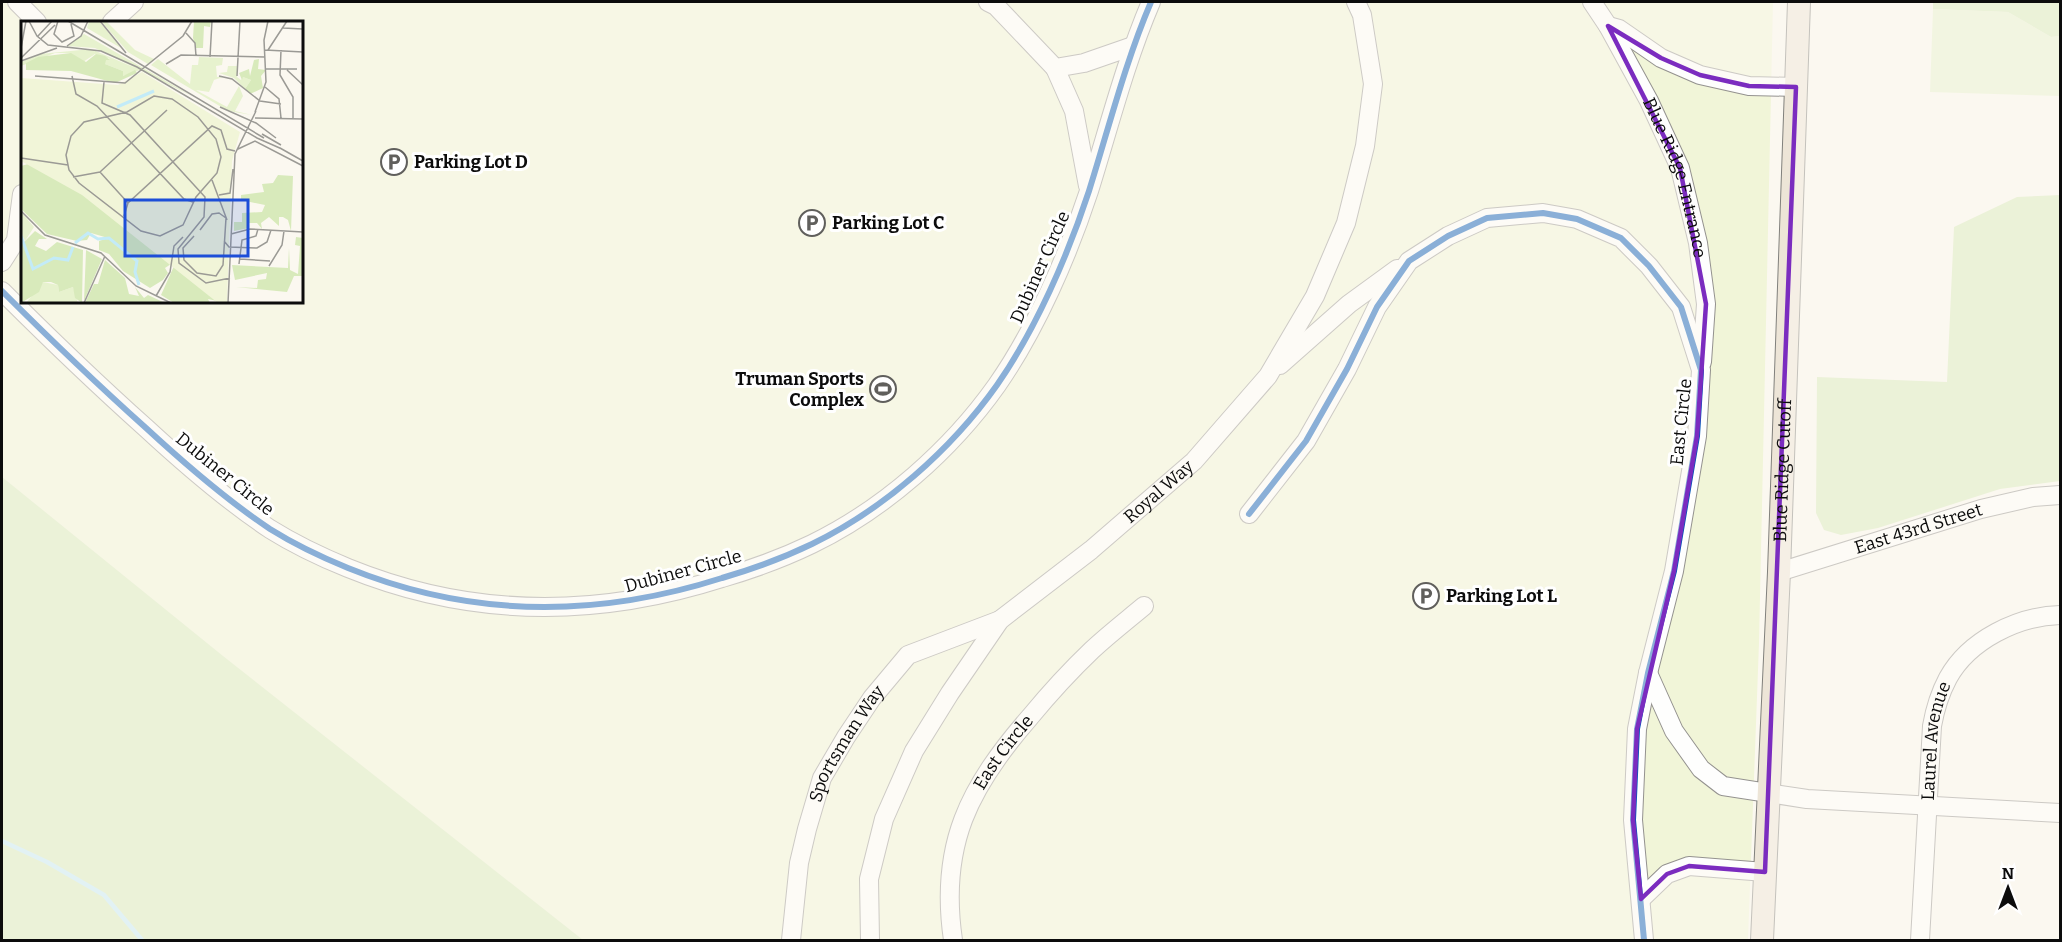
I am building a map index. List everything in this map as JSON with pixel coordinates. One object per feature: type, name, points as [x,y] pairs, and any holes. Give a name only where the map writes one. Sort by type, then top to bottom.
[{"type":"main road","name":"Blue Ridge Cutoff","points":[[1762,940],[1779,572],[1799,2]]},
{"type":"street","points":[[17,2],[36,21]]},
{"type":"street","points":[[112,21],[134,2]]},
{"type":"street","points":[[988,2],[996,6],[1054,68],[1074,111],[1089,192]]},
{"type":"street","name":"Dubiner Circle","points":[[2,291],[90,377],[193,471],[271,529],[302,547],[370,576],[407,588],[482,603],[575,606],[620,603],[659,597],[776,561],[815,543],[850,522],[914,477],[973,417],[1028,332],[1070,246],[1089,192],[1133,46],[1151,2]]},
{"type":"street","name":"Royal Way","points":[[870,940],[869,879],[884,819],[914,751],[1000,620],[1091,550],[1194,461],[1268,376],[1315,296],[1346,223],[1365,146],[1373,84],[1362,15],[1356,2]]},
{"type":"street","name":"Blue Ridge Entrance","points":[[1593,2],[1649,101],[1680,168],[1698,243],[1706,304],[1701,370]]},
{"type":"street","points":[[1608,26],[1618,29],[1661,58],[1700,75],[1749,86],[1796,87]]},
{"type":"street","points":[[1054,68],[1084,63],[1133,46]]},
{"type":"street","points":[[2,262],[16,240],[21,202]]},
{"type":"street","name":"East Circle","points":[[1268,376],[1350,304],[1408,261],[1448,236],[1487,218],[1543,213],[1577,219],[1621,238],[1649,266],[1681,307],[1701,370],[1696,436],[1674,571],[1648,673],[1637,729],[1633,820],[1644,940]]},
{"type":"street","name":"East Circle","points":[[1249,514],[1306,441],[1347,369],[1377,306],[1408,261]]},
{"type":"street","name":"East 43rd Street","points":[[1779,572],[1981,509],[2033,497],[2061,495]]},
{"type":"street","name":"East Circle","points":[[953,940],[949,895],[951,870],[962,822],[970,801],[983,778],[994,759],[1048,695],[1093,649],[1144,606]]},
{"type":"street","name":"Laurel Avenue","points":[[1920,940],[1932,726],[1936,708],[1949,676],[1973,648],[2004,629],[2036,617],[2061,615]]},
{"type":"street","name":"Sportsman Way","points":[[791,940],[799,863],[807,829],[822,778],[846,737],[872,698],[908,655],[1000,620]]},
{"type":"street","points":[[1648,673],[1674,731],[1701,769],[1724,786],[1807,799],[2061,813]]},
{"type":"street","points":[[1641,899],[1667,874],[1689,866],[1765,872]]},
{"type":"highlighted area","points":[[1608,26],[1661,58],[1700,75],[1749,86],[1796,87],[1765,872],[1689,866],[1667,874],[1641,899],[1633,820],[1637,729],[1674,571],[1697,436],[1706,304],[1680,168]]},
{"type":"green space","name":"Truman Sports Complex","points":[[2,2],[1773,2],[1759,643],[1748,940],[583,940],[223,656],[2,477]]},
{"type":"green space","points":[[1933,2],[2060,2],[2060,36],[2051,37],[2008,12],[1933,9]]},
{"type":"green space","points":[[1933,9],[2008,12],[2051,37],[2060,36],[2060,96],[1930,92]]},
{"type":"green space","points":[[2060,195],[2060,481],[2000,489],[1878,528],[1841,535],[1824,530],[1816,513],[1817,377],[1947,382],[1954,227],[2017,197]]},
{"type":"green space","points":[[2,386],[692,940],[2,940]]},
{"type":"waterway","points":[[2,841],[47,862],[104,895],[142,940]]},
{"type":"cycle path","points":[[2,291],[109,395],[237,506],[298,545],[348,568],[394,584],[441,596],[487,604],[534,607],[581,606],[675,591],[768,563],[839,530],[865,514],[914,476],[937,455],[979,409],[1025,340],[1061,266],[1089,191],[1125,72],[1151,2]]},
{"type":"cycle path","points":[[1249,514],[1306,441],[1347,369],[1377,307],[1409,261],[1448,236],[1487,218],[1543,213],[1577,219],[1621,238],[1649,266],[1681,307],[1701,370],[1697,436],[1674,571],[1648,673],[1637,729],[1633,820],[1644,940]]},
{"type":"place","name":"Parking Lot D","points":[[394,162]]},
{"type":"place","name":"Parking Lot C","points":[[812,223]]},
{"type":"place","name":"Truman Sports Complex","points":[[883,389]]},
{"type":"place","name":"Parking Lot L","points":[[1426,596]]}]
